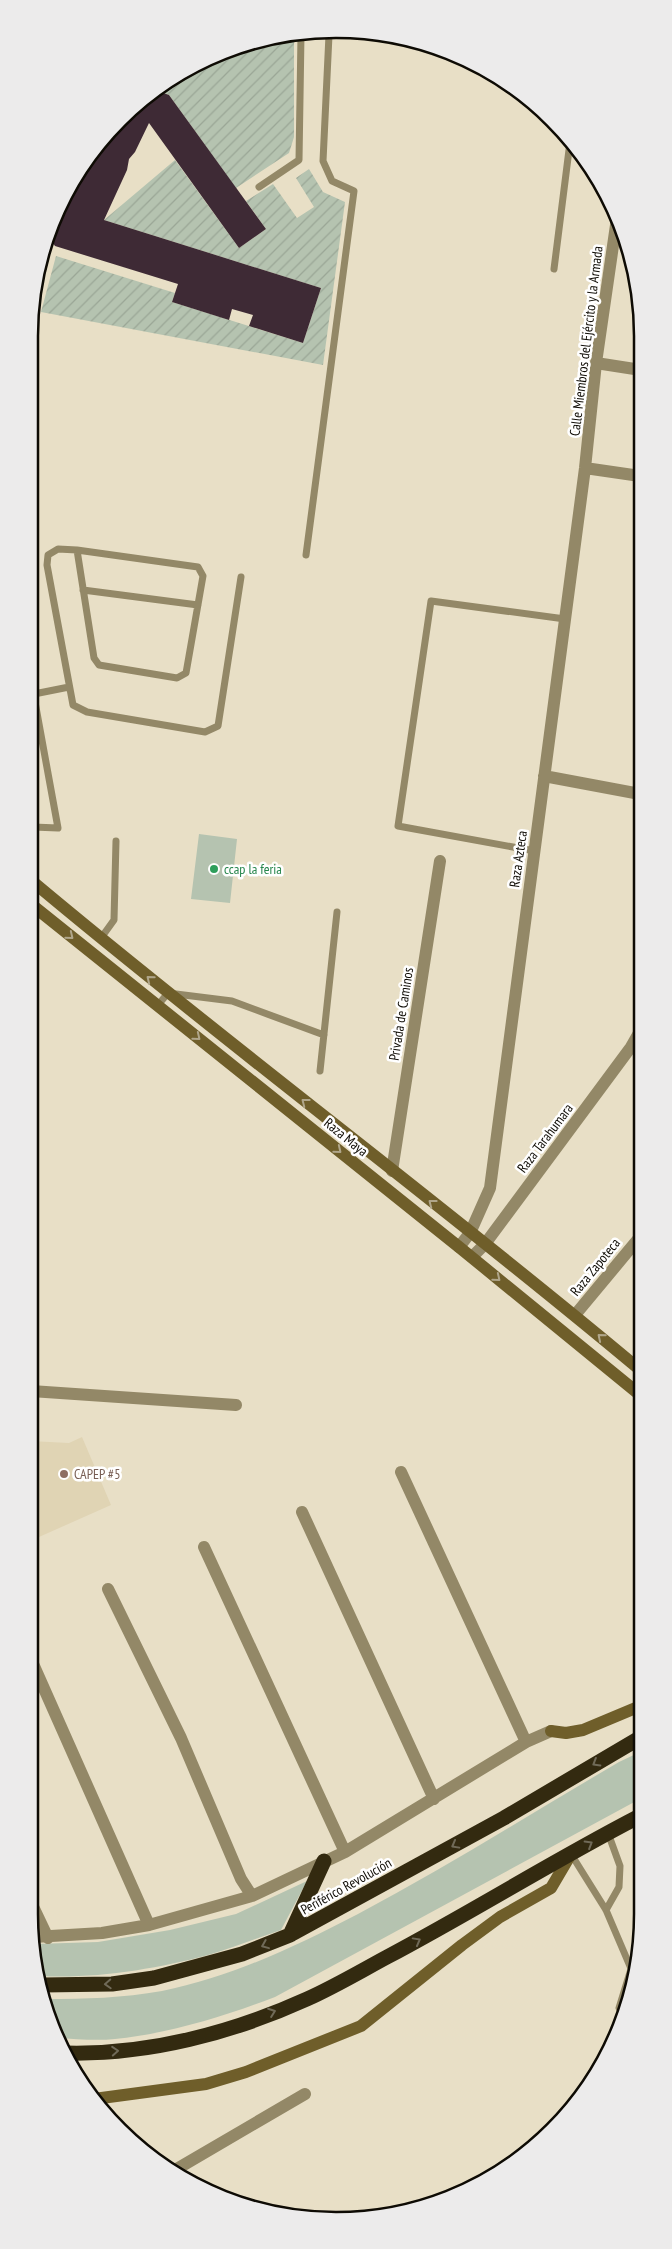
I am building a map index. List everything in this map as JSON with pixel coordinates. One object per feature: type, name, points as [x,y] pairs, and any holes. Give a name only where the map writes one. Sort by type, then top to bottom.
[{"type":"highway","name":"Periférico Revolución","points":[[47,1985],[112,1984],[154,1978],[242,1954],[290,1935],[504,1818],[634,1741]]},
{"type":"highway","points":[[72,2053],[123,2050],[214,2034],[307,1999],[411,1944],[634,1819]]},
{"type":"highway","points":[[290,1935],[324,1861]]},
{"type":"street","name":"Calle Miembros del Ejército y la Armada","points":[[585,468],[596,364],[615,230]]},
{"type":"street","points":[[596,364],[634,369]]},
{"type":"street","points":[[585,468],[634,475]]},
{"type":"street","name":"Raza Azteca","points":[[459,1247],[470,1233],[490,1188],[585,468]]},
{"type":"street","points":[[544,776],[634,793]]},
{"type":"street","name":"Privada de Caminos","points":[[392,1171],[440,861]]},
{"type":"street","name":"Raza Maya","points":[[37,885],[168,993],[486,1244],[634,1365]]},
{"type":"street","name":"Raza Maya","points":[[37,909],[472,1257],[634,1391]]},
{"type":"street","name":"Raza Tarahumara","points":[[472,1257],[486,1244],[634,1042]]},
{"type":"street","name":"Raza Zapoteca","points":[[575,1316],[634,1244]]},
{"type":"street","points":[[37,1391],[236,1405]]},
{"type":"street","points":[[400,1472],[526,1742]]},
{"type":"street","points":[[302,1512],[434,1799]]},
{"type":"street","points":[[204,1547],[345,1852]]},
{"type":"street","points":[[108,1589],[181,1738],[242,1879],[252,1896]]},
{"type":"street","points":[[37,1673],[150,1925]]},
{"type":"street","points":[[38,1937],[102,1933],[150,1925],[252,1896],[345,1852],[526,1742],[550,1731],[566,1733],[583,1730],[634,1709]]},
{"type":"street","points":[[101,2097],[206,2084],[246,2072],[362,2026],[462,1945],[500,1917],[551,1888],[572,1854]]},
{"type":"street","points":[[37,1915],[48,1938]]},
{"type":"street","points":[[180,2167],[305,2094]]},
{"type":"lane","points":[[306,555],[354,191],[332,181],[323,161],[329,38]]},
{"type":"lane","points":[[259,187],[299,160],[301,40]]},
{"type":"lane","points":[[554,270],[569,149]]},
{"type":"lane","points":[[77,550],[94,658],[99,665],[178,678],[186,673],[203,576],[198,567],[77,550],[58,549],[48,555],[47,565],[68,687],[73,705],[87,712],[205,732],[218,726],[241,577]]},
{"type":"lane","points":[[83,590],[198,605]]},
{"type":"lane","points":[[535,851],[398,826],[430,601],[565,619]]},
{"type":"lane","points":[[37,692],[68,687]]},
{"type":"lane","points":[[37,715],[58,828],[37,827]]},
{"type":"lane","points":[[100,938],[114,920],[116,841]]},
{"type":"lane","points":[[320,1071],[336,912]]},
{"type":"lane","points":[[158,1005],[168,993],[232,1001],[324,1035]]},
{"type":"lane","points":[[606,1910],[619,1887],[620,1866],[608,1833]]},
{"type":"lane","points":[[572,1854],[606,1910],[630,1966]]},
{"type":"shaded area","name":"CAPEP #5","points":[[82,1437],[111,1505],[37,1538],[37,1441],[69,1443]]},
{"type":"green space","points":[[294,40],[294,137],[289,153],[236,188],[169,95],[163,93],[187,77],[222,60],[240,53]]},
{"type":"green space","points":[[175,160],[239,248],[266,229],[246,201],[273,184],[297,218],[314,207],[296,178],[309,169],[323,192],[345,202],[323,365],[41,312],[56,256],[175,293],[172,302],[303,343],[321,288],[104,220]]},
{"type":"green space","name":"ccap la feria","points":[[199,834],[237,839],[230,903],[191,899]]},
{"type":"green space","points":[[634,1755],[634,1802],[275,1997],[197,2023],[156,2033],[101,2040],[65,2039],[50,1999],[104,1998],[162,1991],[213,1978],[263,1959],[311,1938],[391,1896],[457,1859]]},
{"type":"green space","points":[[307,1881],[281,1930],[217,1952],[168,1965],[82,1976],[44,1976],[39,1944],[98,1942],[170,1930],[236,1914]]},
{"type":"building","points":[[163,93],[169,95],[266,229],[239,248],[149,123],[135,152],[129,159],[127,170],[104,220],[321,288],[303,343],[249,326],[253,315],[232,309],[229,320],[172,302],[178,284],[55,246],[53,240],[68,204],[99,154],[125,125]]},
{"type":"place","name":"ccap la feria","points":[[214,869]]},
{"type":"place","name":"CAPEP #5","points":[[64,1474]]}]
